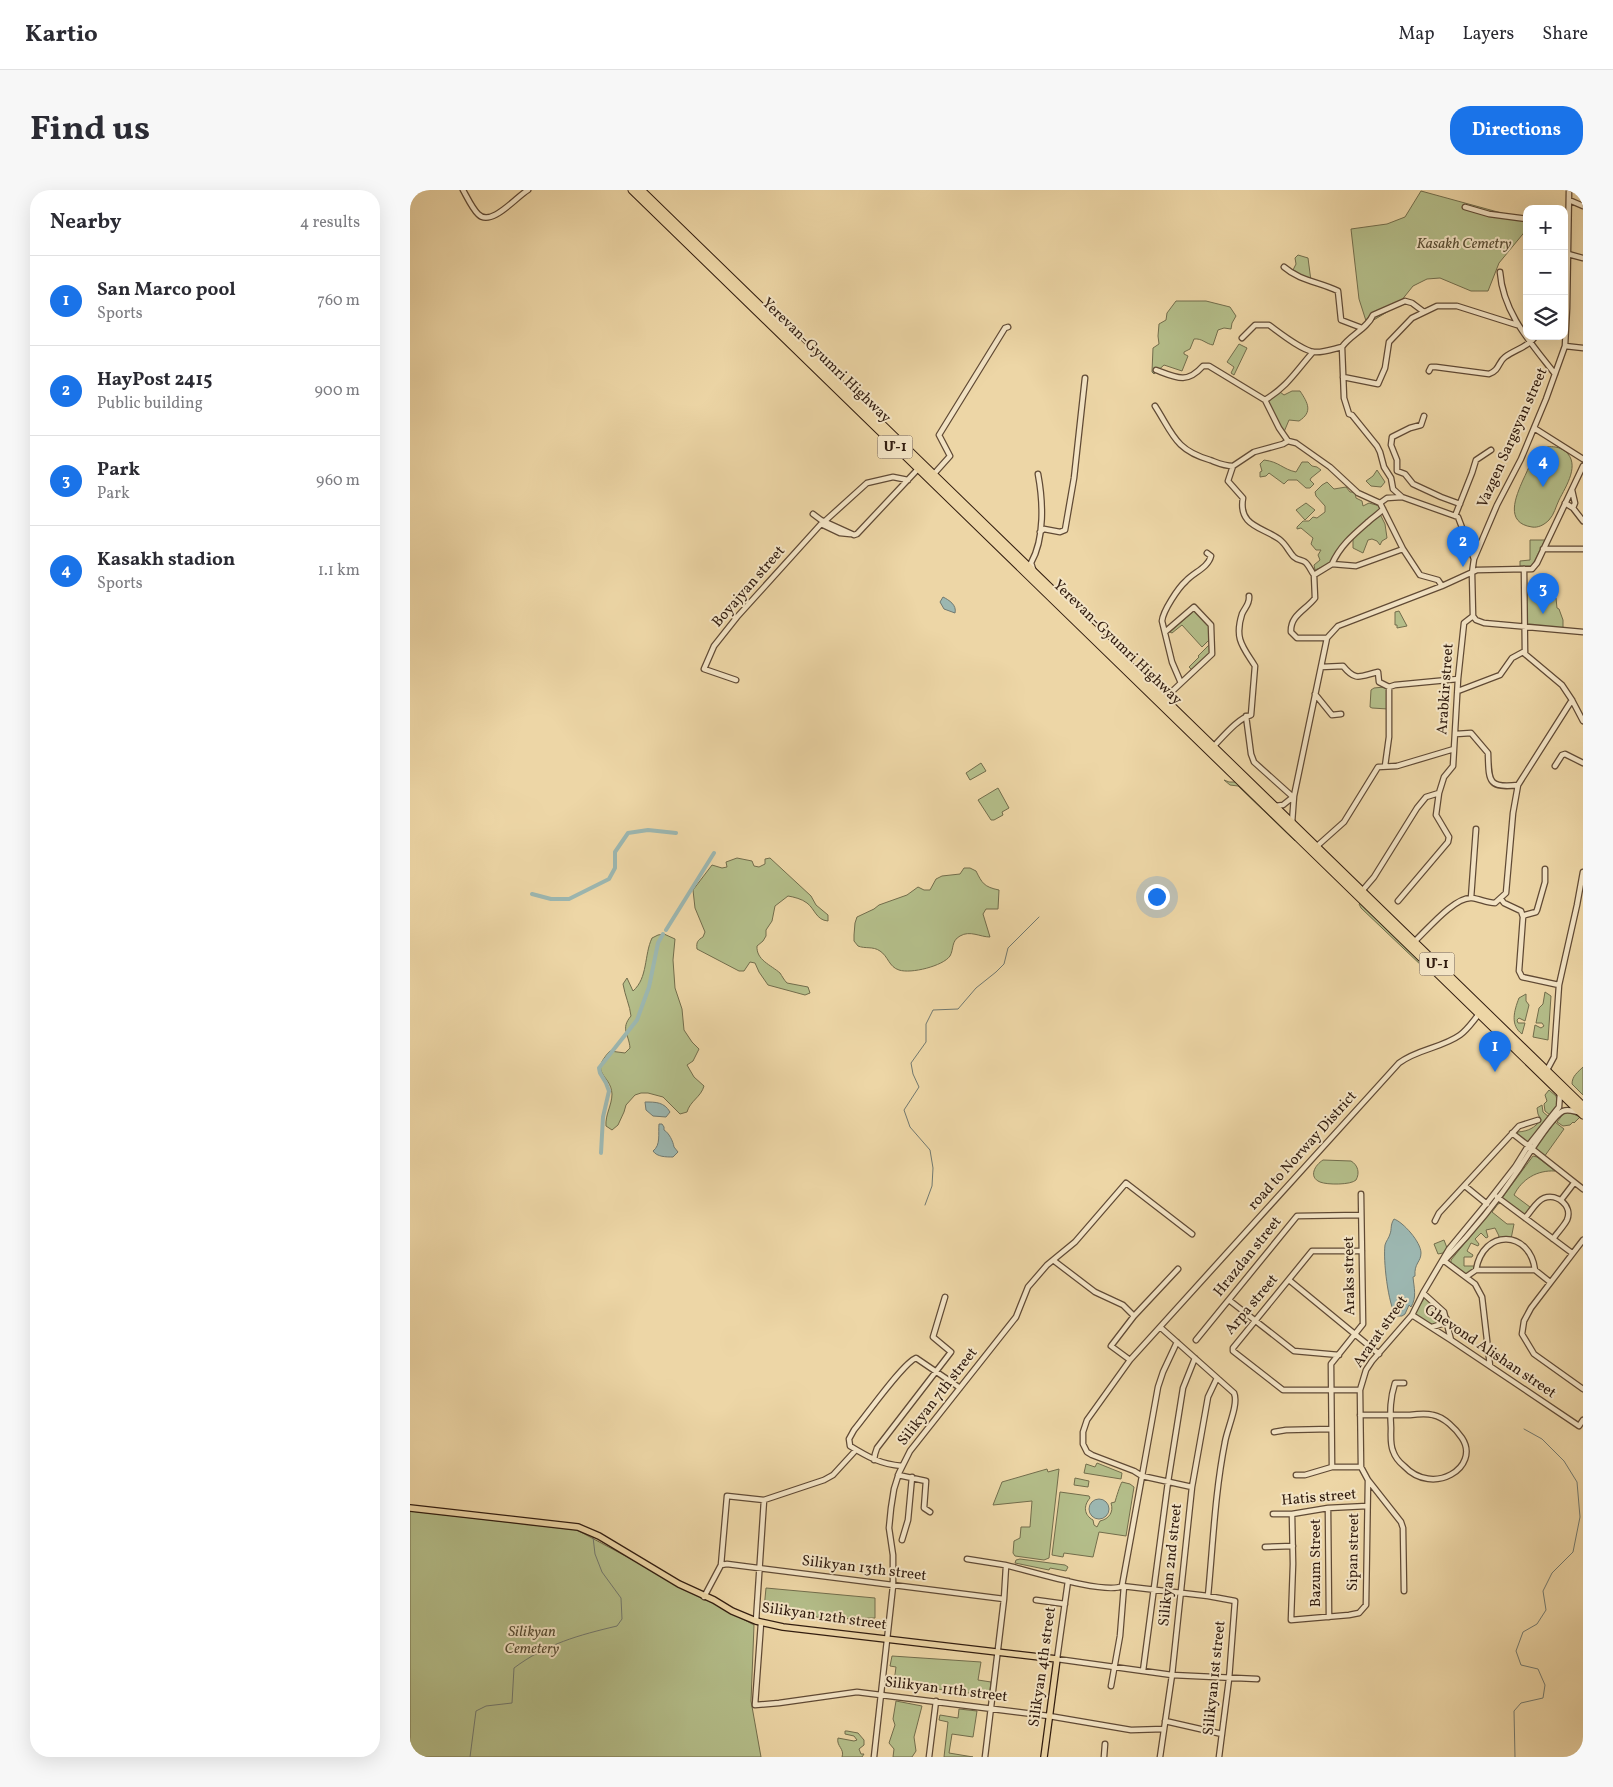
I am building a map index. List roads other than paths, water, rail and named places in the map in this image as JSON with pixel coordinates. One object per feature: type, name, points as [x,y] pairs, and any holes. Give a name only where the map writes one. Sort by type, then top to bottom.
[{"type":"highway","name":"Yerevan-Gyumri Highway","points":[[632,190],[880,428],[933,475],[1536,1064],[1559,1092],[1582,1111]]},
{"type":"highway","name":"Yerevan-Gyumri Highway","points":[[640,190],[880,428],[918,469],[1292,822],[1414,942],[1479,1014],[1536,1064],[1546,1070],[1582,1111]]},
{"type":"main road","name":"Silikyan 12th street","points":[[410,1508],[578,1527],[599,1536],[679,1584],[758,1622],[783,1627],[1057,1658]]},
{"type":"main road","name":"Silikyan 4th street","points":[[1044,1757],[1057,1658]]},
{"type":"street","points":[[463,190],[479,216],[484,217],[491,217],[503,210],[528,190]]},
{"type":"street","name":"Vazgen Sargsyan street","points":[[1568,211],[1569,190]]},
{"type":"street","points":[[1569,200],[1583,206]]},
{"type":"street","points":[[1465,207],[1490,214],[1523,218]]},
{"type":"street","points":[[1568,254],[1583,258]]},
{"type":"street","points":[[1284,267],[1302,279],[1326,285],[1338,291],[1341,320],[1362,328]]},
{"type":"street","points":[[1500,272],[1501,284],[1517,325],[1555,374]]},
{"type":"street","name":"Vazgen Sargsyan street","points":[[1472,573],[1474,559],[1497,505],[1521,459],[1565,346],[1567,295]]},
{"type":"street","points":[[1402,497],[1394,489],[1392,478],[1384,467],[1377,446],[1352,415],[1349,414],[1344,398],[1342,347],[1347,339],[1371,320],[1373,315],[1405,301],[1412,303],[1424,312]]},
{"type":"street","points":[[1343,377],[1378,384],[1385,368],[1389,342],[1412,318],[1437,306],[1457,306],[1517,325]]},
{"type":"street","points":[[1242,338],[1255,325],[1269,325],[1313,352],[1342,347]]},
{"type":"street","points":[[933,475],[950,456],[939,435],[1006,328],[1008,328]]},
{"type":"street","points":[[1429,372],[1431,367],[1436,367],[1489,374],[1498,368],[1503,358],[1530,344],[1533,340]]},
{"type":"street","points":[[1565,346],[1583,348]]},
{"type":"street","points":[[1265,400],[1289,382],[1313,352]]},
{"type":"street","points":[[1156,370],[1182,379],[1192,376],[1203,366],[1209,366],[1265,400],[1288,441],[1296,443],[1330,466],[1358,493],[1380,503],[1403,548],[1420,575],[1438,580],[1442,586]]},
{"type":"street","points":[[1040,532],[1044,529],[1060,532],[1065,530],[1074,478],[1085,378]]},
{"type":"street","points":[[1156,406],[1171,434],[1186,451],[1194,456],[1224,466],[1233,466],[1254,452],[1288,441]]},
{"type":"street","points":[[1424,416],[1421,426],[1410,428],[1392,438],[1391,445],[1397,460],[1397,470],[1405,474],[1413,484],[1460,504]]},
{"type":"street","points":[[1534,428],[1583,459]]},
{"type":"street","points":[[1455,516],[1476,460],[1491,450]]},
{"type":"street","points":[[1233,466],[1228,482],[1243,498],[1242,506],[1246,518],[1256,528],[1278,538],[1294,557],[1307,564],[1314,575],[1315,598],[1295,617],[1291,632],[1297,638],[1327,638]]},
{"type":"street","points":[[1292,822],[1293,797],[1327,638],[1338,626],[1442,586],[1477,570],[1524,569],[1536,566],[1583,467]]},
{"type":"street","points":[[813,514],[850,534],[857,534],[918,469]]},
{"type":"street","points":[[1034,573],[1031,563],[1035,556],[1040,532],[1041,492],[1038,474]]},
{"type":"street","points":[[825,521],[868,484],[893,477],[908,480]]},
{"type":"street","points":[[1572,489],[1575,503],[1573,508]]},
{"type":"street","points":[[1380,503],[1383,499],[1402,497],[1458,517],[1474,559]]},
{"type":"street","points":[[1565,503],[1573,508],[1583,521]]},
{"type":"street","points":[[1314,575],[1332,564],[1337,553],[1346,542],[1383,509]]},
{"type":"street","name":"Boyajyan street","points":[[736,680],[704,669],[714,646],[737,617],[821,524],[840,533],[850,534]]},
{"type":"street","points":[[1332,564],[1356,566],[1403,548]]},
{"type":"street","points":[[1543,550],[1583,549]]},
{"type":"street","points":[[1181,683],[1172,662],[1162,621],[1163,614],[1185,582],[1207,564],[1210,556],[1207,553]]},
{"type":"street","points":[[1524,569],[1524,654],[1562,685],[1583,721]]},
{"type":"street","name":"Arabkir street","points":[[1385,766],[1397,766],[1454,749],[1464,623],[1473,616],[1472,573]]},
{"type":"street","points":[[1213,747],[1246,716],[1250,715],[1255,666],[1242,648],[1240,632],[1243,612],[1249,603],[1249,596]]},
{"type":"street","points":[[1162,700],[1212,654],[1211,625],[1194,607],[1166,632]]},
{"type":"street","points":[[1473,616],[1476,620],[1484,623],[1583,632]]},
{"type":"street","points":[[1458,691],[1500,675],[1512,658],[1524,652]]},
{"type":"street","points":[[1321,667],[1343,666],[1350,675],[1355,677],[1378,672],[1379,682],[1389,686],[1458,680]]},
{"type":"street","points":[[1316,846],[1344,822],[1378,767],[1385,766],[1389,737],[1389,686]]},
{"type":"street","points":[[1315,694],[1332,715],[1342,714]]},
{"type":"street","points":[[1414,942],[1444,912],[1462,900],[1472,898],[1495,903],[1506,893],[1513,813],[1518,785],[1572,700]]},
{"type":"street","points":[[1246,716],[1251,754],[1254,762],[1293,797]]},
{"type":"street","points":[[1456,734],[1471,733],[1488,753],[1487,772],[1491,780],[1497,785],[1503,787],[1518,785]]},
{"type":"street","points":[[1398,901],[1448,842],[1449,837],[1436,815],[1439,793],[1444,777],[1453,766],[1454,749]]},
{"type":"street","points":[[1555,766],[1562,755],[1565,754],[1583,763]]},
{"type":"street","points":[[1362,891],[1374,877],[1417,808],[1426,797],[1439,793]]},
{"type":"street","points":[[1275,806],[1283,805],[1293,797]]},
{"type":"street","points":[[1472,898],[1476,830]]},
{"type":"street","points":[[1522,917],[1538,910],[1545,882],[1544,869]]},
{"type":"street","points":[[1546,1070],[1554,1057],[1559,985],[1580,906],[1583,872]]},
{"type":"street","points":[[1501,899],[1504,903],[1521,911],[1519,965],[1522,977],[1559,985]]},
{"type":"street","name":"road to Norway District","points":[[1192,1488],[1142,1476],[1134,1471],[1092,1455],[1084,1444],[1084,1432],[1088,1420],[1130,1360],[1399,1063],[1409,1056],[1445,1043],[1462,1034],[1479,1014]]},
{"type":"street","name":"Ararat street","points":[[1489,1205],[1559,1107],[1559,1092]]},
{"type":"street","name":"Ararat street","points":[[1404,1591],[1403,1528],[1401,1522],[1368,1480],[1361,1467],[1360,1390],[1366,1370],[1412,1315],[1450,1249],[1497,1197],[1518,1170],[1529,1147],[1562,1112],[1568,1110],[1582,1111]]},
{"type":"street","points":[[1435,1221],[1439,1213],[1519,1126],[1538,1120]]},
{"type":"street","points":[[1512,1134],[1583,1189]]},
{"type":"street","name":"Silikyan 7th street","points":[[874,1757],[894,1586],[894,1565],[889,1528],[894,1488],[910,1451],[1016,1317],[1028,1287],[1052,1260],[1075,1242],[1126,1183],[1192,1234]]},
{"type":"street","points":[[1561,1200],[1574,1183]]},
{"type":"street","points":[[1465,1186],[1489,1205]]},
{"type":"street","name":"Araks street","points":[[1332,1467],[1331,1364],[1363,1324],[1361,1194]]},
{"type":"street","points":[[1525,1218],[1539,1201],[1544,1198],[1550,1196],[1561,1200],[1567,1209],[1567,1220],[1553,1239]]},
{"type":"street","points":[[1497,1197],[1572,1253]]},
{"type":"street","name":"Hrazdan street","points":[[1196,1340],[1297,1216],[1361,1215]]},
{"type":"street","points":[[1476,1270],[1480,1254],[1486,1246],[1504,1240],[1514,1241],[1523,1245],[1530,1253],[1534,1270]]},
{"type":"street","points":[[1583,1240],[1531,1308],[1524,1321],[1522,1334],[1534,1354],[1583,1389]]},
{"type":"street","name":"Arpa street","points":[[1360,1390],[1282,1390],[1233,1351],[1233,1348],[1312,1251],[1362,1251]]},
{"type":"street","points":[[1052,1260],[1095,1292],[1123,1305],[1134,1316]]},
{"type":"street","points":[[1442,1261],[1475,1284],[1482,1297],[1490,1366]]},
{"type":"street","points":[[1130,1360],[1111,1346],[1134,1316],[1178,1269]]},
{"type":"street","points":[[1466,1277],[1476,1270],[1534,1270],[1550,1282]]},
{"type":"street","points":[[1288,1280],[1379,1354]]},
{"type":"street","points":[[1423,1293],[1441,1307],[1446,1314],[1452,1340]]},
{"type":"street","points":[[874,1460],[877,1448],[951,1352],[933,1337],[946,1298]]},
{"type":"street","points":[[1229,1300],[1294,1351],[1339,1355]]},
{"type":"street","name":"Ghevond Alishan street","points":[[1412,1315],[1579,1426],[1583,1420]]},
{"type":"street","points":[[1432,1328],[1442,1324],[1446,1318]]},
{"type":"street","points":[[967,1558],[1110,1589],[1123,1586],[1208,1596],[1222,1458],[1236,1397],[1234,1393],[1160,1327]]},
{"type":"street","points":[[1111,1686],[1120,1636],[1123,1586],[1158,1387],[1177,1342]]},
{"type":"street","points":[[902,1466],[886,1465],[850,1446],[849,1439],[854,1430],[902,1370],[914,1358],[960,1388]]},
{"type":"street","points":[[1143,1671],[1168,1482],[1183,1388],[1195,1358]]},
{"type":"street","name":"Silikyan 2nd street","points":[[1160,1757],[1172,1675],[1192,1488],[1208,1397],[1217,1378]]},
{"type":"street","points":[[1360,1415],[1390,1415],[1431,1414],[1447,1422],[1461,1437],[1467,1450],[1465,1459],[1459,1468],[1449,1476],[1434,1480],[1422,1478],[1409,1471],[1393,1452],[1390,1415],[1390,1399],[1395,1383],[1404,1383]]},
{"type":"street","points":[[1274,1432],[1331,1429]]},
{"type":"street","points":[[704,1597],[721,1565],[727,1496],[764,1500],[824,1480],[833,1475],[855,1451]]},
{"type":"street","points":[[1296,1475],[1306,1475],[1332,1467],[1361,1467]]},
{"type":"street","points":[[898,1475],[926,1481],[924,1508],[930,1512]]},
{"type":"street","points":[[902,1540],[908,1520],[912,1477]]},
{"type":"street","name":"Sipan street","points":[[1293,1546],[1291,1620],[1329,1618],[1359,1613],[1366,1606],[1368,1480]]},
{"type":"street","points":[[758,1622],[759,1568],[764,1500]]},
{"type":"street","name":"Hatis street","points":[[1273,1514],[1292,1514],[1328,1508],[1367,1506]]},
{"type":"street","name":"Bazum Street","points":[[1328,1508],[1329,1618]]},
{"type":"street","points":[[1265,1546],[1293,1546],[1292,1514]]},
{"type":"street","name":"Silikyan 13th street","points":[[721,1565],[727,1564],[1004,1599]]},
{"type":"street","points":[[985,1757],[1004,1599],[1006,1566]]},
{"type":"street","name":"Silikyan 4th street","points":[[1057,1658],[1068,1581]]},
{"type":"street","name":"Silikyan 1st street","points":[[1208,1596],[1235,1601],[1229,1679],[1219,1757]]},
{"type":"street","points":[[1036,1600],[1065,1604]]},
{"type":"street","name":"Silikyan 11th street","points":[[758,1622],[755,1705],[857,1692],[1049,1716],[1131,1730],[1164,1729]]},
{"type":"street","name":"Silikyan 12th street","points":[[1057,1658],[1172,1675],[1258,1679]]},
{"type":"street","points":[[929,1757],[936,1701]]},
{"type":"street","points":[[1165,1721],[1222,1734]]},
{"type":"street","points":[[1104,1757],[1105,1744]]},
{"type":"water","points":[[943,597],[954,605],[955,613],[944,609],[940,602]]},
{"type":"water","points":[[645,1102],[662,1104],[670,1112],[666,1117],[653,1116],[646,1110]]},
{"type":"water","points":[[659,1124],[662,1124],[678,1152],[673,1157],[659,1156],[653,1151],[656,1149],[658,1142]]},
{"type":"water","points":[[1394,1219],[1411,1233],[1418,1243],[1421,1253],[1415,1276],[1413,1277],[1414,1300],[1411,1307],[1409,1305],[1402,1316],[1396,1316],[1393,1310],[1385,1271],[1385,1245]]},
{"type":"water","points":[[1095,1499],[1103,1499],[1109,1505],[1109,1513],[1103,1519],[1095,1519],[1089,1513],[1089,1505]]},
{"type":"waterway","points":[[532,894],[551,899],[569,899],[609,879],[615,868],[615,852],[628,833],[648,830],[676,833]]},
{"type":"waterway","points":[[666,930],[714,853]]},
{"type":"waterway","points":[[925,1205],[932,1186],[933,1168],[930,1150],[910,1127],[904,1110],[919,1087],[913,1074],[911,1063],[926,1042],[926,1024],[933,1010],[958,1009],[976,988],[1004,964],[1008,948],[1039,917]]},
{"type":"waterway","points":[[601,1153],[603,1117],[609,1091],[599,1068],[637,1020],[649,987],[658,943],[663,934]]},
{"type":"waterway","points":[[1515,1757],[1514,1711],[1521,1703],[1543,1698],[1545,1685],[1538,1669],[1521,1665],[1516,1651],[1523,1632],[1537,1624],[1546,1610],[1543,1591],[1552,1573],[1573,1552],[1580,1517],[1577,1482],[1564,1461],[1542,1439],[1524,1429]]},
{"type":"waterway","points":[[470,1757],[476,1711],[486,1706],[512,1703],[514,1668],[538,1653],[563,1641],[617,1626],[622,1619],[621,1598],[602,1572],[595,1554],[593,1537]]},
{"type":"place","name":"Kasakh stadion","points":[[1543,487]]},
{"type":"place","name":"HayPost 2415","points":[[1463,567]]},
{"type":"place","name":"Park","points":[[1543,614]]},
{"type":"place","name":"San Marco pool","points":[[1495,1072]]},
{"type":"park label","name":"Kasakh Cemetry","points":[[1464,244]]},
{"type":"park label","name":"Silikyan Cemetery","points":[[532,1640]]}]
